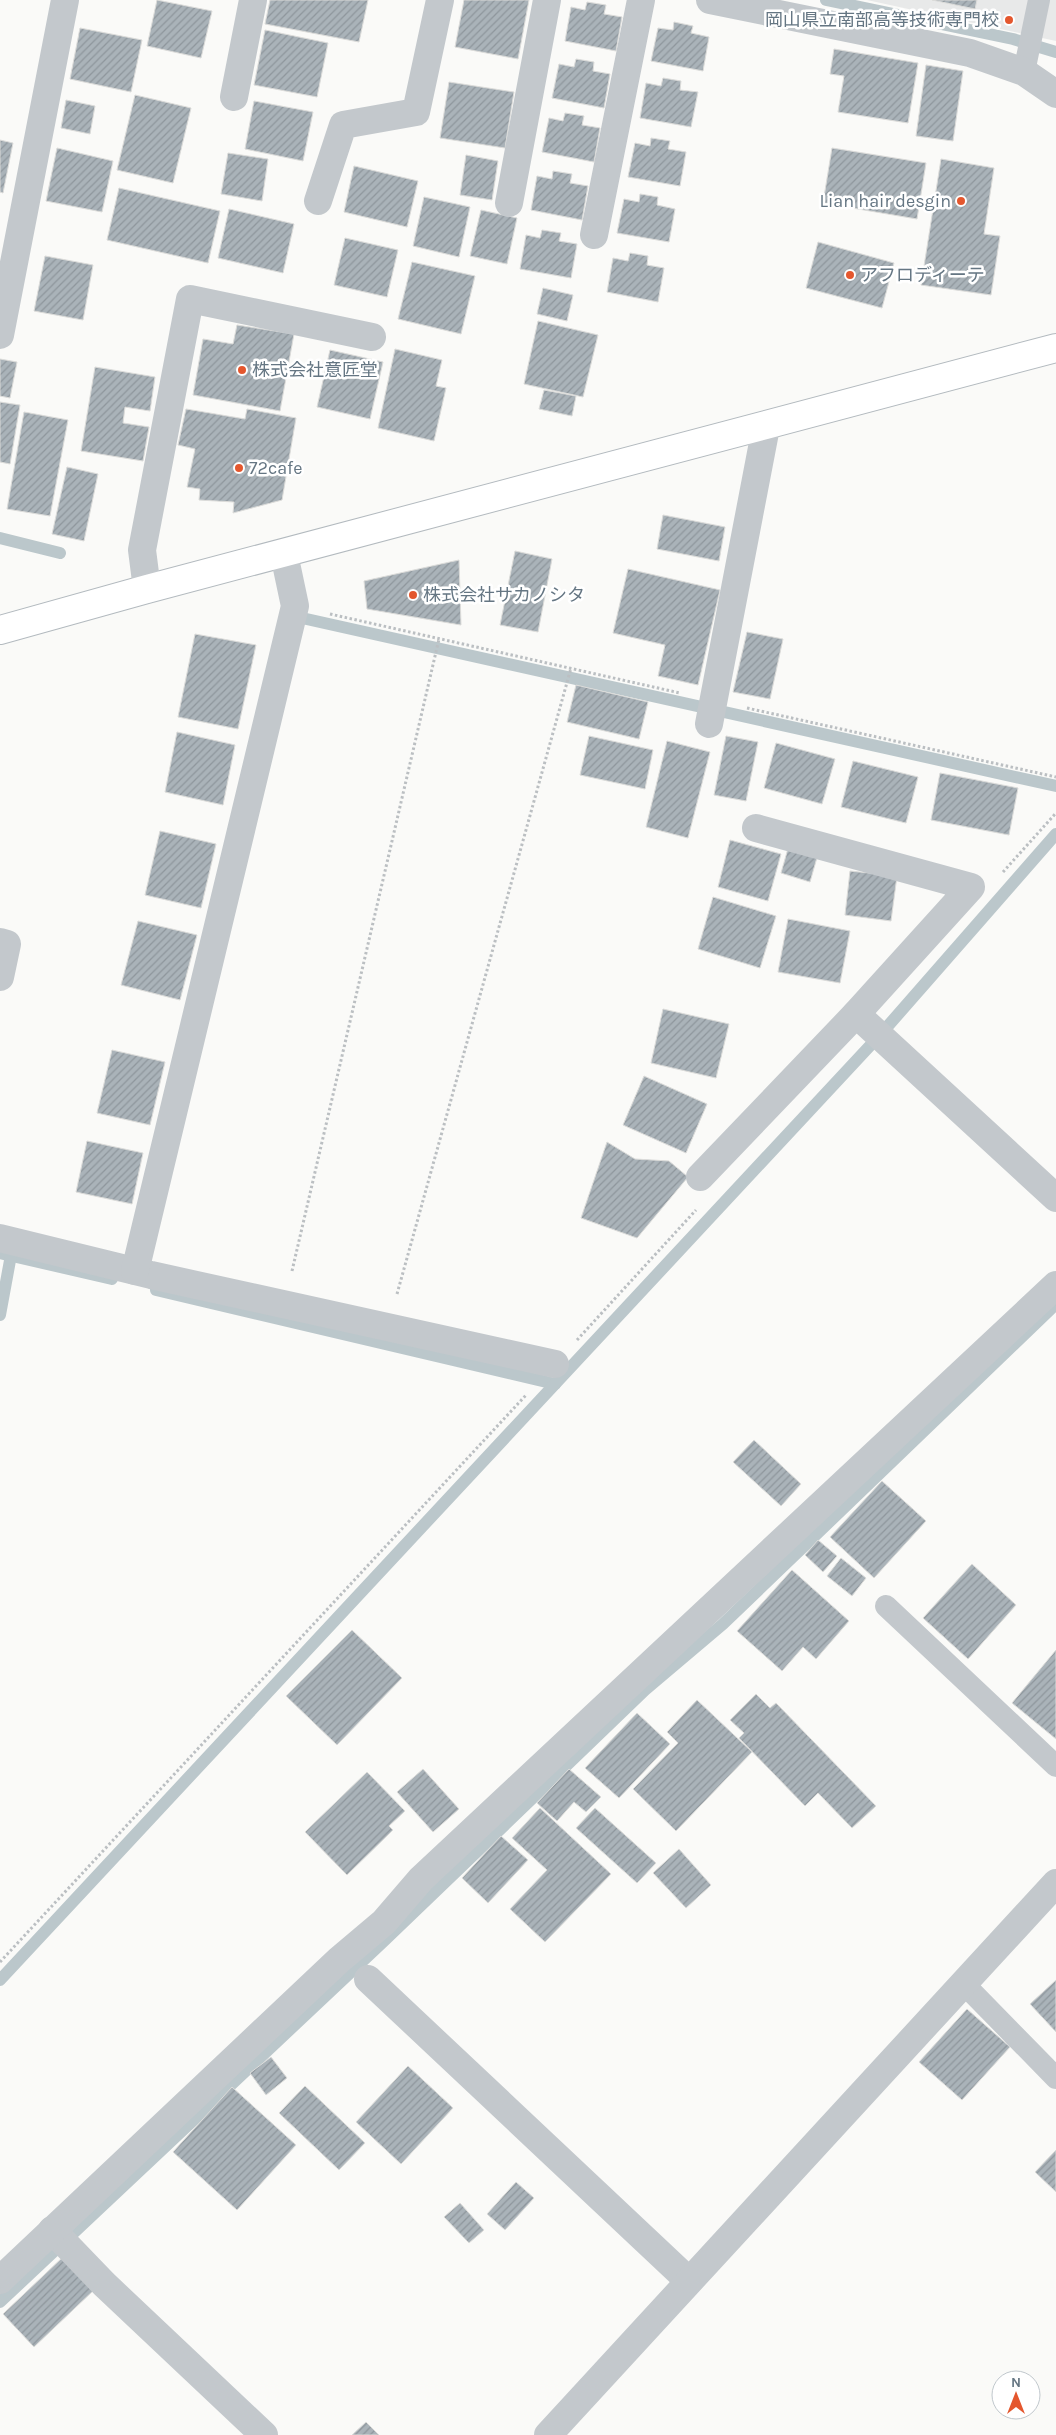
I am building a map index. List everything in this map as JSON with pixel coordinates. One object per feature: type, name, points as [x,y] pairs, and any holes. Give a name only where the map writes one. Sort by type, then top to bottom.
[{"type":"street","points":[[0,336],[65,0]]},
{"type":"street","points":[[234,97],[253,0]]},
{"type":"street","points":[[318,201],[343,125],[416,112],[440,0]]},
{"type":"street","points":[[509,202],[547,0]]},
{"type":"street","points":[[594,235],[641,0]]},
{"type":"street","points":[[710,0],[970,53],[1028,54],[1056,94]]},
{"type":"street","points":[[147,589],[142,550],[190,299],[372,337]]},
{"type":"street","points":[[0,630],[147,589],[766,427],[1056,348]]},
{"type":"street","points":[[711,712],[766,427]]},
{"type":"street","points":[[135,1271],[295,606],[284,554]]},
{"type":"street","points":[[700,1177],[856,1014],[971,888],[756,828]]},
{"type":"street","points":[[0,942],[7,944],[0,977]]},
{"type":"street","points":[[856,1014],[1056,1198]]},
{"type":"street","points":[[0,1238],[135,1271],[555,1364]]},
{"type":"street","points":[[0,2280],[60,2238],[339,1960],[384,1922],[421,1879],[1056,1285]]},
{"type":"street","points":[[548,2435],[1056,1883]]},
{"type":"street","points":[[368,1979],[689,2281]]},
{"type":"street","points":[[60,2238],[104,2284],[264,2435]]},
{"type":"lane","points":[[1028,54],[1039,0]]},
{"type":"lane","points":[[886,1606],[1056,1766]]},
{"type":"lane","points":[[963,1983],[1056,2078]]},
{"type":"path","points":[[295,606],[571,668],[711,712],[1056,777]]},
{"type":"path","points":[[285,1304],[439,639]]},
{"type":"path","points":[[388,1328],[571,668]]},
{"type":"shaded area","name":"岡山県立南部高等技術専門校","points":[[867,0],[1056,0],[1056,41]]},
{"type":"building","points":[[157,0],[212,11],[201,58],[147,46]]},
{"type":"building","points":[[270,0],[368,0],[359,42],[265,24]]},
{"type":"building","points":[[464,0],[529,0],[518,59],[455,47]]},
{"type":"building","points":[[932,0],[977,0],[975,9]]},
{"type":"building","points":[[587,2],[606,5],[604,14],[622,17],[616,51],[565,41],[571,7],[585,10]]},
{"type":"building","points":[[674,22],[693,26],[691,33],[709,37],[703,71],[651,61],[658,28],[673,30]]},
{"type":"building","points":[[80,28],[142,40],[131,92],[70,79]]},
{"type":"building","points":[[265,30],[328,43],[317,97],[254,85]]},
{"type":"building","points":[[834,49],[918,63],[908,123],[838,112],[844,76],[830,74]]},
{"type":"building","points":[[576,59],[594,62],[593,71],[610,74],[604,108],[552,98],[559,64],[574,67]]},
{"type":"building","points":[[926,65],[963,71],[953,141],[916,136]]},
{"type":"building","points":[[663,78],[681,81],[680,90],[698,92],[691,127],[640,118],[646,83],[661,86]]},
{"type":"building","points":[[449,82],[514,92],[505,148],[440,138]]},
{"type":"building","points":[[135,95],[191,108],[173,183],[117,170]]},
{"type":"building","points":[[66,100],[95,106],[90,134],[61,128]]},
{"type":"building","points":[[254,101],[313,112],[303,161],[245,149]]},
{"type":"building","points":[[565,113],[584,116],[582,125],[600,128],[594,162],[542,152],[549,118],[563,121]]},
{"type":"building","points":[[651,138],[670,141],[668,149],[686,152],[680,186],[628,177],[635,143],[650,146]]},
{"type":"building","points":[[0,140],[13,143],[3,193],[0,192]]},
{"type":"building","points":[[57,148],[113,161],[102,212],[46,201]]},
{"type":"building","points":[[832,148],[926,163],[917,219],[823,203]]},
{"type":"building","points":[[228,153],[268,159],[262,201],[221,194]]},
{"type":"building","points":[[466,155],[498,161],[492,200],[460,195]]},
{"type":"building","name":"Lian hair desgin","points":[[941,159],[994,168],[984,234],[1000,236],[991,295],[921,285]]},
{"type":"building","points":[[354,166],[418,181],[407,227],[344,212]]},
{"type":"building","points":[[553,171],[572,174],[570,183],[588,186],[582,220],[531,210],[537,176],[552,179]]},
{"type":"building","points":[[119,188],[220,211],[208,263],[107,240]]},
{"type":"building","points":[[640,194],[658,197],[657,205],[675,209],[669,242],[617,233],[624,199],[639,202]]},
{"type":"building","points":[[424,197],[470,207],[459,257],[413,246]]},
{"type":"building","points":[[229,209],[294,224],[283,273],[218,258]]},
{"type":"building","points":[[481,210],[517,218],[507,264],[470,256]]},
{"type":"building","points":[[542,230],[561,233],[559,241],[577,244],[571,278],[520,269],[526,235],[540,238]]},
{"type":"building","points":[[345,238],[398,250],[387,297],[334,285]]},
{"type":"building","name":"アフロディーテ","points":[[818,242],[894,263],[882,308],[806,288]]},
{"type":"building","points":[[630,253],[648,256],[647,265],[664,268],[658,302],[607,292],[613,258],[628,261]]},
{"type":"building","points":[[45,256],[93,265],[83,320],[34,311]]},
{"type":"building","points":[[412,262],[475,276],[461,334],[398,319]]},
{"type":"building","points":[[543,288],[573,295],[567,321],[537,314]]},
{"type":"building","points":[[538,321],[598,335],[583,397],[524,384]]},
{"type":"building","name":"株式会社意匠堂","points":[[237,325],[294,334],[280,411],[193,395],[203,339],[233,344]]},
{"type":"building","points":[[395,349],[442,360],[436,386],[446,388],[434,441],[378,428]]},
{"type":"building","points":[[330,350],[383,362],[370,419],[317,407]]},
{"type":"building","points":[[0,359],[17,362],[10,398],[0,396]]},
{"type":"building","points":[[95,367],[155,377],[150,411],[125,407],[123,423],[149,427],[143,461],[81,451]]},
{"type":"building","points":[[544,390],[576,396],[572,416],[539,409]]},
{"type":"building","points":[[0,402],[20,405],[10,464],[0,462]]},
{"type":"building","name":"72cafe","points":[[186,409],[245,419],[247,409],[296,418],[282,500],[233,513],[234,502],[199,500],[200,489],[187,487],[195,449],[178,445]]},
{"type":"building","points":[[24,412],[68,420],[50,516],[7,509]]},
{"type":"building","points":[[67,467],[98,474],[84,541],[52,534]]},
{"type":"building","points":[[663,515],[725,527],[719,561],[657,549]]},
{"type":"building","points":[[515,551],[552,559],[538,632],[500,625]]},
{"type":"building","name":"株式会社サカノシタ","points":[[459,560],[461,625],[367,609],[364,581]]},
{"type":"building","points":[[628,569],[720,590],[698,685],[658,676],[665,645],[613,633]]},
{"type":"building","points":[[747,632],[783,639],[770,699],[733,692]]},
{"type":"building","points":[[195,634],[256,645],[238,729],[178,717]]},
{"type":"building","points":[[576,685],[648,702],[639,739],[567,722]]},
{"type":"building","points":[[177,732],[235,745],[223,805],[165,792]]},
{"type":"building","points":[[589,736],[653,750],[645,789],[580,775]]},
{"type":"building","points":[[726,736],[758,742],[746,801],[714,795]]},
{"type":"building","points":[[667,741],[710,752],[688,838],[646,827]]},
{"type":"building","points":[[776,743],[835,759],[822,804],[764,788]]},
{"type":"building","points":[[853,761],[918,777],[906,823],[841,807]]},
{"type":"building","points":[[940,773],[1018,788],[1009,835],[931,820]]},
{"type":"building","points":[[160,831],[216,844],[201,908],[145,895]]},
{"type":"building","points":[[730,840],[781,854],[768,901],[718,887]]},
{"type":"building","points":[[789,845],[818,854],[810,882],[781,873]]},
{"type":"building","points":[[850,871],[897,876],[891,921],[845,915]]},
{"type":"building","points":[[713,897],[776,916],[760,968],[698,949]]},
{"type":"building","points":[[788,919],[850,931],[840,983],[778,972]]},
{"type":"building","points":[[138,921],[197,935],[180,1000],[121,985]]},
{"type":"building","points":[[663,1009],[729,1024],[716,1078],[651,1063]]},
{"type":"building","points":[[112,1050],[165,1062],[150,1125],[97,1113]]},
{"type":"building","points":[[644,1076],[707,1104],[686,1153],[623,1125]]},
{"type":"building","points":[[87,1141],[143,1153],[132,1204],[76,1192]]},
{"type":"building","points":[[607,1142],[635,1159],[669,1161],[688,1177],[637,1238],[581,1218]]},
{"type":"building","points":[[754,1440],[801,1484],[781,1506],[733,1462]]},
{"type":"building","points":[[882,1481],[926,1521],[874,1578],[830,1537]]},
{"type":"building","points":[[818,1540],[837,1556],[823,1572],[805,1555]]},
{"type":"building","points":[[841,1558],[866,1578],[852,1596],[827,1576]]},
{"type":"building","points":[[972,1564],[1016,1605],[968,1659],[923,1618]]},
{"type":"building","points":[[792,1570],[849,1621],[816,1659],[803,1647],[782,1671],[737,1631]]},
{"type":"building","points":[[352,1630],[402,1678],[337,1745],[286,1696]]},
{"type":"building","points":[[1056,1650],[1056,1739],[1012,1703]]},
{"type":"building","points":[[756,1694],[770,1708],[776,1703],[876,1806],[852,1828],[818,1793],[805,1806],[739,1738],[744,1733],[730,1720]]},
{"type":"building","points":[[697,1700],[752,1752],[676,1831],[633,1789],[678,1743],[667,1732]]},
{"type":"building","points":[[637,1713],[670,1744],[619,1798],[585,1768]]},
{"type":"building","points":[[423,1769],[459,1809],[433,1832],[397,1792]]},
{"type":"building","points":[[569,1769],[601,1797],[586,1812],[574,1802],[557,1821],[537,1803]]},
{"type":"building","points":[[367,1772],[405,1811],[389,1826],[393,1830],[347,1875],[305,1832]]},
{"type":"building","points":[[540,1808],[611,1874],[545,1942],[510,1909],[547,1870],[512,1838]]},
{"type":"building","points":[[595,1808],[656,1863],[637,1883],[576,1828]]},
{"type":"building","points":[[501,1836],[528,1860],[488,1903],[462,1878]]},
{"type":"building","points":[[679,1849],[711,1885],[686,1908],[653,1873]]},
{"type":"building","points":[[1056,1980],[1056,2032],[1030,2004]]},
{"type":"building","points":[[967,2009],[1010,2047],[962,2100],[919,2062]]},
{"type":"building","points":[[271,2057],[287,2078],[266,2095],[250,2073]]},
{"type":"building","points":[[408,2066],[453,2108],[401,2164],[356,2122]]},
{"type":"building","points":[[305,2086],[365,2143],[339,2170],[279,2113]]},
{"type":"building","points":[[232,2087],[296,2145],[237,2210],[173,2152]]},
{"type":"building","points":[[1056,2150],[1056,2192],[1035,2172]]},
{"type":"building","points":[[516,2182],[534,2198],[505,2230],[487,2214]]},
{"type":"building","points":[[460,2203],[484,2230],[469,2243],[444,2217]]},
{"type":"building","points":[[64,2256],[95,2289],[34,2347],[3,2314]]},
{"type":"building","points":[[366,2422],[379,2435],[352,2435]]},
{"type":"waterway","points":[[826,0],[1013,39],[1056,52]]},
{"type":"waterway","points":[[0,538],[60,553]]},
{"type":"waterway","points":[[293,616],[1056,786]]},
{"type":"waterway","points":[[0,1980],[880,1035],[1056,834]]},
{"type":"waterway","points":[[0,1253],[112,1279]]},
{"type":"waterway","points":[[0,1315],[11,1255]]},
{"type":"waterway","points":[[156,1290],[555,1384]]},
{"type":"waterway","points":[[0,2302],[384,1941],[645,1690],[723,1624],[1056,1304]]},
{"type":"place","name":"岡山県立南部高等技術専門校","points":[[1009,20]]},
{"type":"place","name":"Lian hair desgin","points":[[961,201]]},
{"type":"place","name":"アフロディーテ","points":[[850,275]]},
{"type":"place","name":"株式会社意匠堂","points":[[242,370]]},
{"type":"place","name":"72cafe","points":[[239,468]]},
{"type":"place","name":"株式会社サカノシタ","points":[[413,595]]}]
